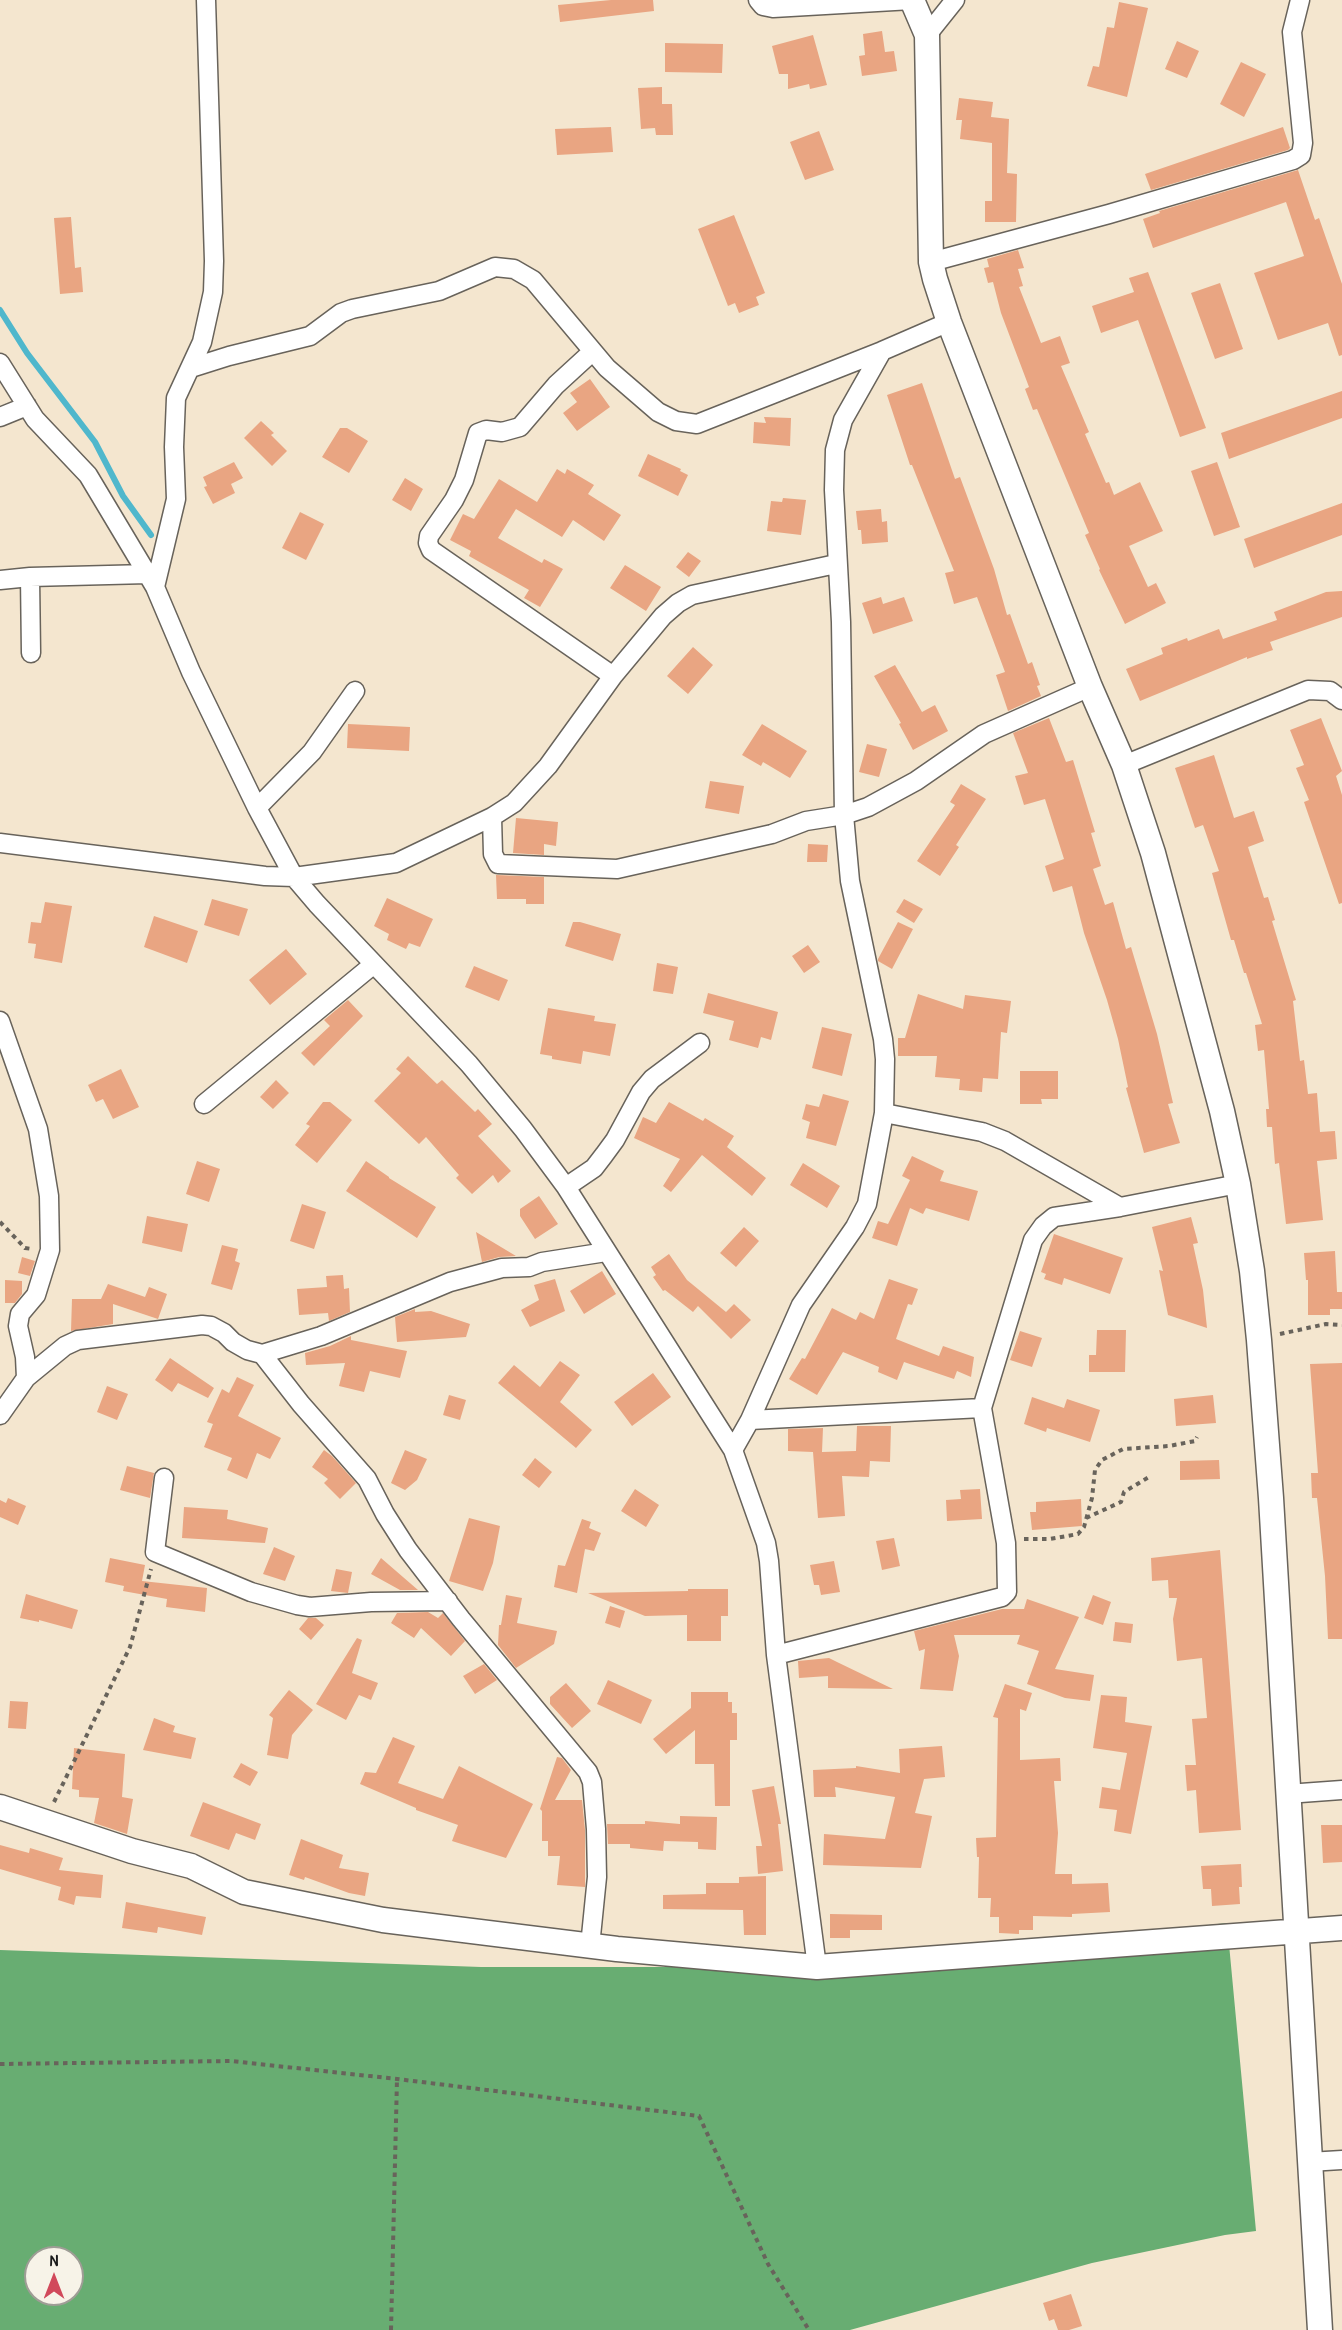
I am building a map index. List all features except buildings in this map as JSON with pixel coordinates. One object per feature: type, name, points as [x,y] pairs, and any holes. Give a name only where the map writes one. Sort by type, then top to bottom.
[{"type":"street","points":[[151,580],[176,499],[174,447],[176,398],[202,342],[209,314],[214,261],[206,0]]},
{"type":"street","points":[[758,0],[763,6],[773,8],[912,0],[927,35],[931,262],[949,322],[1090,687],[1124,765],[1159,875],[1222,1111],[1238,1184],[1252,1271],[1259,1340],[1272,1510],[1287,1794],[1298,1931],[1320,2330]]},
{"type":"street","points":[[927,35],[954,0]]},
{"type":"street","points":[[931,262],[1120,211],[1293,160],[1301,154],[1303,143],[1292,32],[1300,0]]},
{"type":"street","points":[[191,368],[310,336],[341,313],[352,309],[439,291],[495,267],[514,269],[533,280],[592,352],[658,412],[675,421],[696,424],[882,351],[949,322]]},
{"type":"street","points":[[733,1450],[750,1420],[801,1305],[855,1227],[867,1204],[884,1113],[883,1039],[850,881],[844,816],[841,622],[836,564],[834,490],[835,450],[843,420],[882,351]]},
{"type":"street","points":[[592,352],[556,385],[520,427],[502,432],[486,430],[478,433],[464,480],[454,500],[429,536],[428,543],[432,550],[613,676]]},
{"type":"street","points":[[0,363],[35,419],[88,475],[151,580],[191,672],[257,808],[294,877],[316,904],[469,1064],[523,1129],[566,1187],[733,1450],[766,1543],[772,1580],[776,1655],[817,1967]]},
{"type":"street","points":[[0,417],[27,406]]},
{"type":"street","points":[[0,843],[265,876],[294,877],[396,863],[492,817],[514,803],[548,766],[613,676],[663,616],[678,603],[692,595],[836,564]]},
{"type":"street","points":[[0,580],[30,577],[151,580]]},
{"type":"street","points":[[30,577],[31,653]]},
{"type":"street","points":[[492,817],[493,854],[498,864],[617,868],[772,834],[813,820],[844,816],[886,799],[984,734],[1090,687]]},
{"type":"street","points":[[1124,765],[1308,690],[1330,691],[1342,700]]},
{"type":"street","points":[[257,808],[312,752],[355,691]]},
{"type":"street","points":[[204,1104],[374,964]]},
{"type":"street","points":[[0,1021],[38,1128],[49,1196],[50,1250],[36,1295],[21,1314],[18,1326],[25,1357],[26,1378]]},
{"type":"street","points":[[566,1187],[594,1168],[615,1140],[641,1092],[652,1079],[700,1043]]},
{"type":"street","points":[[884,1113],[982,1132],[1005,1141],[1120,1207]]},
{"type":"street","points":[[776,1655],[1002,1598],[1007,1592],[1008,1584],[1006,1543],[982,1408],[1033,1240],[1043,1226],[1054,1217],[1120,1207],[1238,1184]]},
{"type":"street","points":[[262,1354],[321,1336],[450,1282],[502,1268],[529,1267],[542,1262],[606,1252]]},
{"type":"street","points":[[0,1415],[26,1378],[65,1346],[78,1340],[202,1325],[211,1326],[240,1346],[262,1354],[301,1404],[367,1479],[385,1514],[408,1550],[591,1776],[596,1829],[597,1877],[590,1946]]},
{"type":"street","points":[[750,1420],[982,1408]]},
{"type":"street","points":[[164,1478],[155,1552],[251,1592],[297,1605],[310,1607],[371,1602],[448,1601]]},
{"type":"street","points":[[1287,1794],[1342,1790]]},
{"type":"street","points":[[0,1807],[132,1851],[191,1866],[244,1892],[383,1920],[590,1946],[817,1967],[1342,1928]]},
{"type":"street","points":[[1309,2162],[1342,2160]]},
{"type":"path","points":[[0,1222],[25,1248],[50,1250]]},
{"type":"path","points":[[1259,1340],[1293,1330],[1326,1324],[1342,1325]]},
{"type":"path","points":[[1006,1543],[1078,1534],[1084,1527],[1092,1498],[1095,1470],[1102,1460],[1123,1449],[1169,1446],[1195,1441],[1197,1437]]},
{"type":"path","points":[[1086,1519],[1121,1502],[1124,1492],[1149,1477]]},
{"type":"path","points":[[45,1822],[130,1647],[155,1552]]},
{"type":"path","points":[[0,2064],[231,2061],[699,2116],[768,2264],[809,2330]]},
{"type":"path","points":[[391,2330],[397,2079]]},
{"type":"green space","points":[[1227,1923],[1256,2231],[1225,2235],[1092,2263],[850,2330],[0,2330],[0,1950],[481,1967],[817,1967]]},
{"type":"waterway","points":[[0,310],[27,353],[95,442],[123,496],[151,535]]}]
